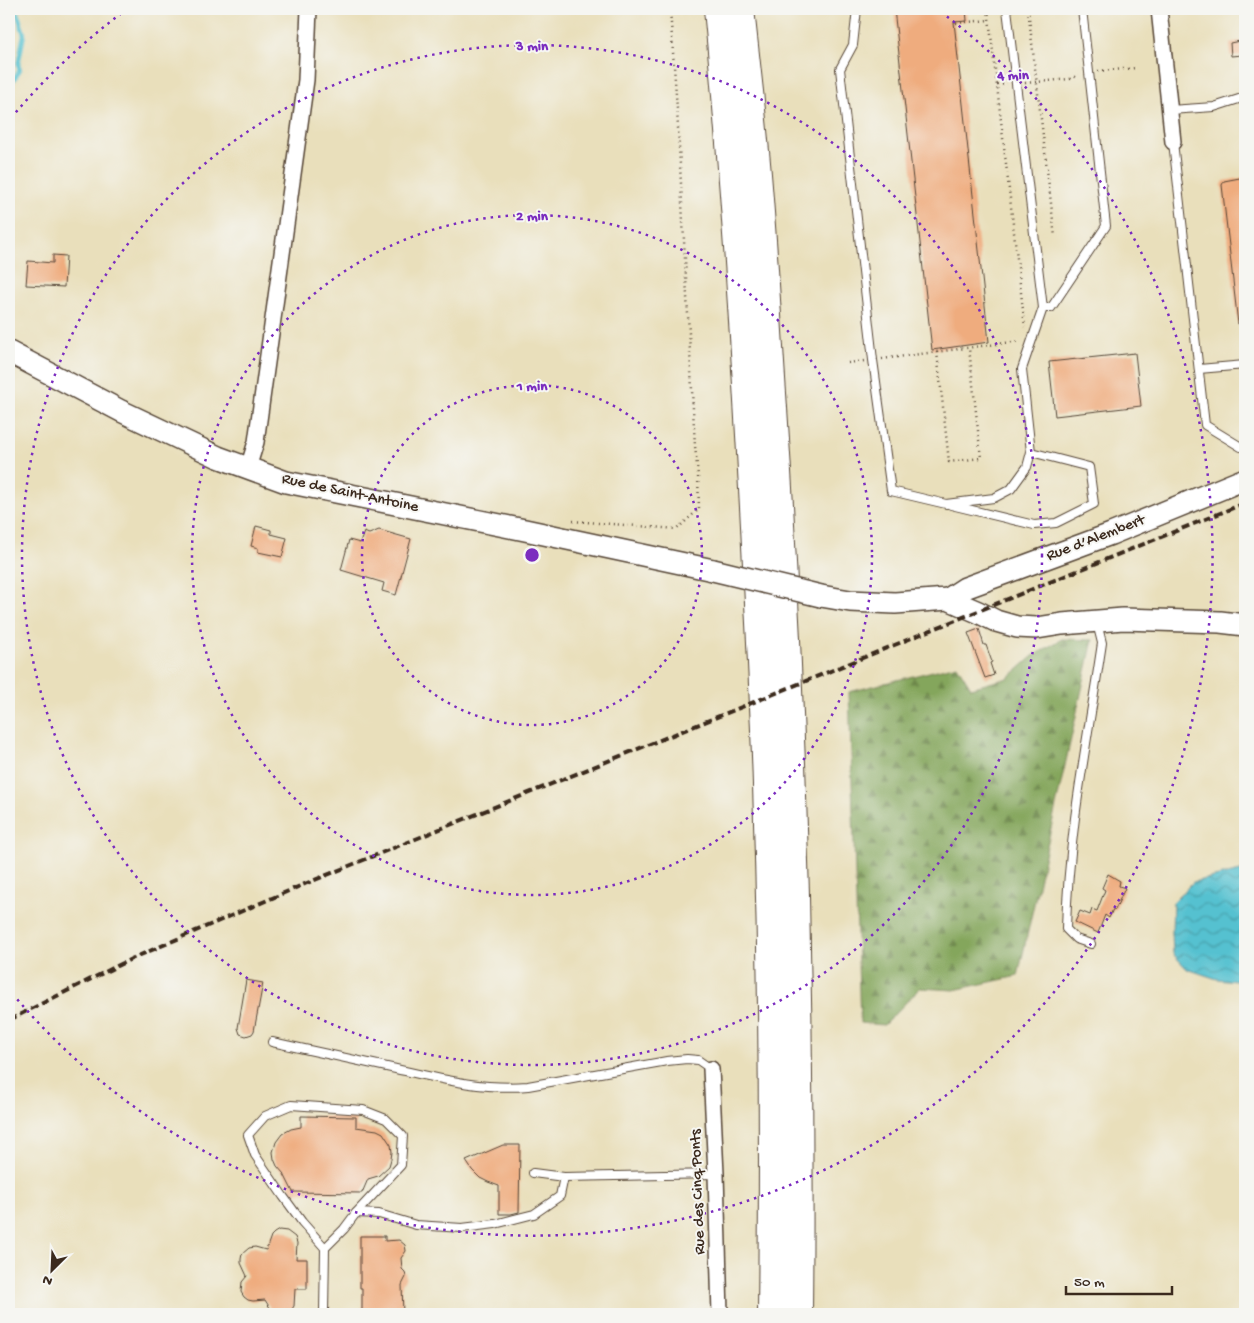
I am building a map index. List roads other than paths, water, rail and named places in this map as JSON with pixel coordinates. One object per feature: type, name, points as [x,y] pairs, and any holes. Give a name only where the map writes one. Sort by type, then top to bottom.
[{"type":"highway","points":[[718,9],[748,380],[764,712],[769,841],[774,1102],[772,1314]]},
{"type":"highway","points":[[740,9],[755,154],[786,616],[798,1064],[798,1314]]},
{"type":"highway","points":[[755,154],[763,130],[757,9]]},
{"type":"street","points":[[248,468],[256,442],[306,80],[309,9]]},
{"type":"street","points":[[1159,9],[1173,142]]},
{"type":"street","name":"Rue de Saint-Antoine","points":[[9,352],[121,411],[218,457],[286,482],[713,570],[821,596],[850,601],[895,603],[948,599]]},
{"type":"street","name":"Rue d’Alembert","points":[[948,599],[965,588],[1111,534],[1245,479]]},
{"type":"street","points":[[948,599],[996,621],[1018,627],[1037,628],[1123,619],[1220,622],[1245,625]]},
{"type":"street","name":"Rue des Cinq Ponts","points":[[711,1069],[720,1314]]},
{"type":"lane","points":[[857,9],[853,45],[840,69],[873,360],[891,491],[1034,525],[1056,523],[1094,504],[1089,467],[1031,452]]},
{"type":"lane","points":[[946,504],[994,498],[1011,489],[1027,466],[1031,452],[1022,369],[1029,340],[1042,308],[1007,9]]},
{"type":"lane","points":[[1042,308],[1051,308],[1106,226],[1082,9]]},
{"type":"lane","points":[[1170,110],[1214,107],[1245,97]]},
{"type":"lane","points":[[1173,142],[1205,425],[1241,447],[1245,446]]},
{"type":"lane","points":[[1199,369],[1245,365]]},
{"type":"lane","points":[[1091,944],[1076,939],[1066,929],[1066,922],[1070,858],[1102,643],[1097,621]]},
{"type":"lane","points":[[272,1042],[485,1087],[508,1088],[528,1086],[687,1059],[698,1060],[711,1069]]},
{"type":"lane","points":[[324,1314],[325,1248],[302,1222],[256,1155],[248,1135],[265,1116],[291,1104],[363,1110],[386,1119],[403,1136],[401,1165],[325,1248]]},
{"type":"lane","points":[[533,1173],[564,1177],[716,1174]]},
{"type":"lane","points":[[356,1213],[379,1214],[416,1225],[462,1228],[495,1224],[534,1214],[560,1196],[564,1177]]},
{"type":"water","points":[[1245,870],[1245,982],[1217,979],[1187,969],[1173,954],[1173,902],[1193,882]]},
{"type":"waterway","points":[[9,90],[10,85],[20,70],[18,65],[24,34],[16,9]]},
{"type":"railway","points":[[9,1020],[131,959],[307,883],[1245,503]]}]
